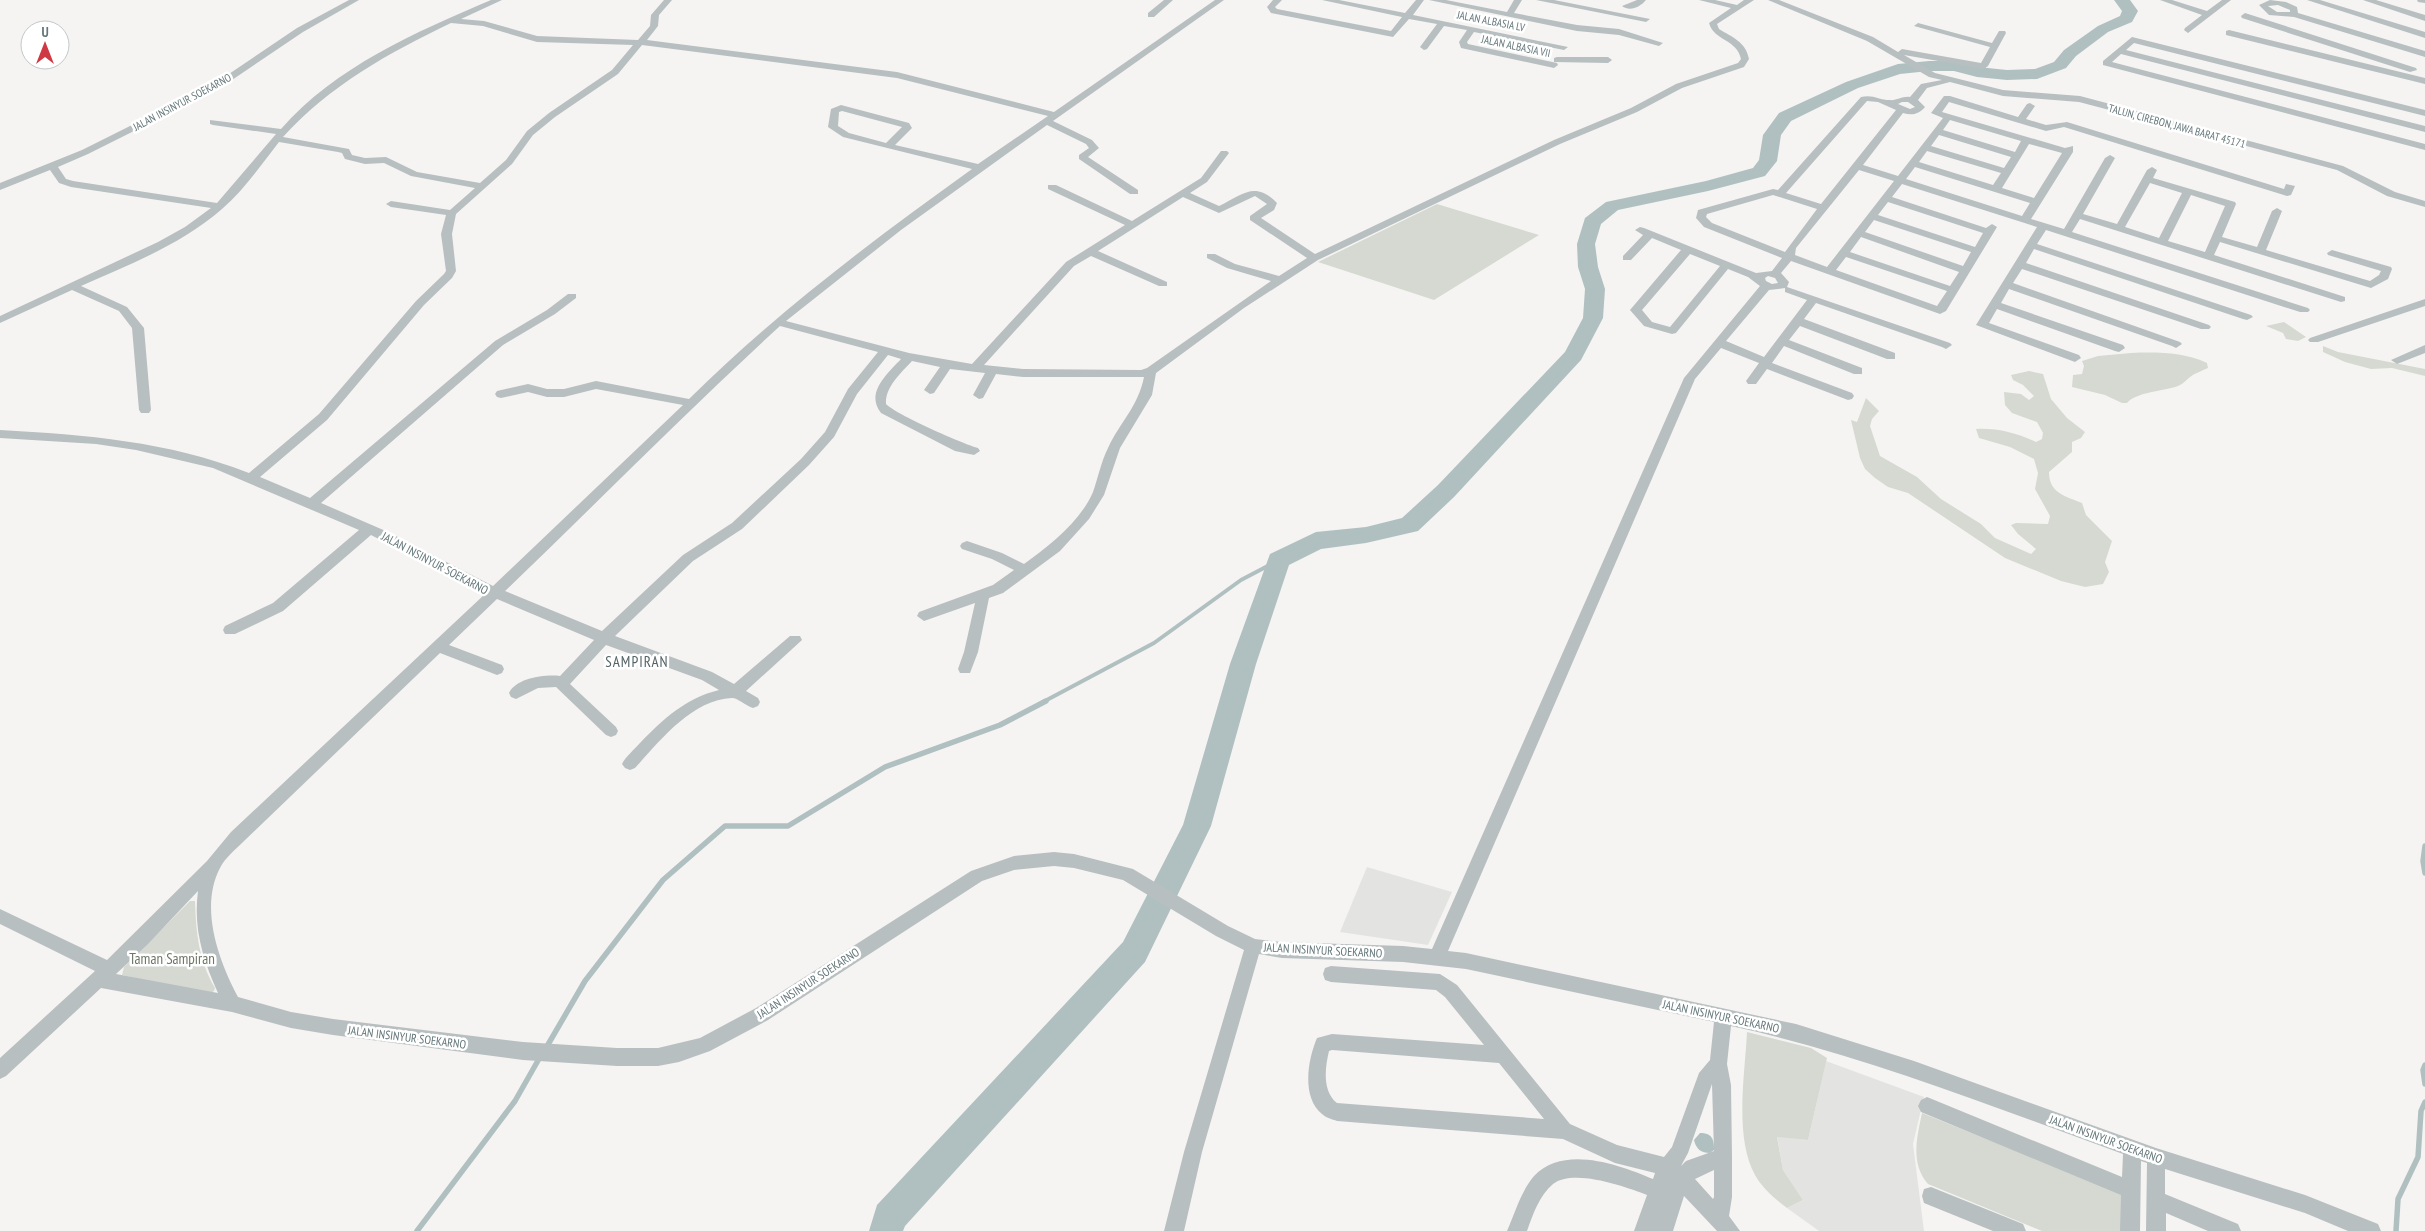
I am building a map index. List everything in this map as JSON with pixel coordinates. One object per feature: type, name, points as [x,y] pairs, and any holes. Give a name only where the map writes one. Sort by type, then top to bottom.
[{"type":"street","name":"JALAN INSINYUR SOEKARNO","points":[[0,187],[56,171],[199,96],[300,30],[355,0]]},
{"type":"street","points":[[0,320],[78,286],[178,236],[242,185],[278,135],[332,86],[363,65],[498,0]]},
{"type":"street","points":[[251,478],[323,418],[420,303],[448,276],[451,271],[447,233],[448,220],[452,214],[509,162],[530,133],[552,115],[615,72],[654,26],[656,14],[668,0]]},
{"type":"street","points":[[1151,15],[1169,0]]},
{"type":"street","points":[[753,702],[707,676],[604,638],[493,592],[620,474],[778,322],[889,234],[1050,118],[1220,0]]},
{"type":"street","points":[[1278,0],[1271,7],[1274,11],[1395,34],[1420,0]]},
{"type":"street","name":"JALAN ALBASIA LV","points":[[1326,0],[1472,29],[1571,38]]},
{"type":"street","points":[[1432,0],[1509,15],[1571,38],[1594,38]]},
{"type":"street","points":[[1509,15],[1518,0]]},
{"type":"street","points":[[1540,0],[1626,7],[1637,5],[1642,0]]},
{"type":"street","points":[[1704,0],[1736,7]]},
{"type":"street","points":[[778,322],[908,357],[947,365],[992,370],[1103,375],[1141,374],[1152,371],[1314,258],[1557,142],[1634,110],[1679,86],[1741,65],[1744,62],[1745,56],[1737,42],[1718,32],[1713,25],[1716,20],[1750,0]]},
{"type":"street","points":[[1772,0],[1912,55],[1980,66],[1985,64],[2002,33]]},
{"type":"street","points":[[2164,0],[2208,14]]},
{"type":"street","points":[[2188,30],[2227,0]]},
{"type":"street","points":[[2252,0],[2264,4],[2285,2],[2294,8],[2294,14]]},
{"type":"street","points":[[2311,0],[2425,35]]},
{"type":"street","points":[[2367,0],[2421,16],[2425,7]]},
{"type":"street","points":[[2264,4],[2265,9],[2271,12],[2284,15],[2294,14],[2422,53]]},
{"type":"street","points":[[1626,7],[1646,19]]},
{"type":"street","points":[[2245,16],[2425,74]]},
{"type":"street","points":[[452,21],[484,24],[537,39],[642,42],[893,74],[1050,118],[1089,142],[1094,148],[1082,157],[1134,192]]},
{"type":"street","points":[[2243,37],[2261,22]]},
{"type":"street","points":[[1424,46],[1442,23]]},
{"type":"street","points":[[1918,26],[1995,46]]},
{"type":"street","name":"JALAN ALBASIA VII","points":[[1472,29],[1463,42],[1464,46],[1555,62]]},
{"type":"street","points":[[1492,60],[1551,71],[1571,38],[1619,32],[1659,43]]},
{"type":"street","points":[[1737,42],[1745,33]]},
{"type":"street","points":[[2229,33],[2425,82]]},
{"type":"street","points":[[2292,49],[2305,36]]},
{"type":"street","points":[[2425,113],[2198,58],[2132,40],[2106,63],[2425,147]]},
{"type":"street","name":"TALUN, CIREBON, JAWA BARAT 45171","points":[[1880,44],[1906,58],[1924,71],[1956,85],[2003,93],[2080,99],[2179,127],[2340,168],[2391,194],[2425,204]]},
{"type":"street","points":[[2395,74],[2422,53],[2425,45]]},
{"type":"street","points":[[2344,62],[2350,50]]},
{"type":"street","points":[[2118,52],[2425,129]]},
{"type":"street","points":[[2186,85],[2194,71],[2198,58]]},
{"type":"street","points":[[1555,62],[1608,60]]},
{"type":"street","points":[[1912,101],[1924,86],[1929,84],[1956,85]]},
{"type":"street","points":[[1936,113],[1956,85]]},
{"type":"street","points":[[2324,120],[2332,91]]},
{"type":"street","points":[[1984,109],[1994,95]]},
{"type":"street","points":[[1780,193],[1859,103],[1870,97],[1915,112],[1920,107]]},
{"type":"street","points":[[1947,98],[2046,128],[2066,122],[2287,192]]},
{"type":"street","points":[[1437,957],[1690,378],[1720,343],[1762,283],[1762,274],[1775,274],[1789,257],[1791,248],[1857,166],[1897,107],[1899,100],[1912,101],[1920,107],[1948,117],[2069,150],[2025,220]]},
{"type":"street","points":[[2021,120],[2030,106]]},
{"type":"street","points":[[888,146],[908,127],[841,108],[834,111],[833,128],[837,131],[888,146],[981,168]]},
{"type":"street","points":[[1829,272],[1948,117]]},
{"type":"street","points":[[213,122],[340,149],[346,151],[348,157],[352,159],[367,161],[386,160],[414,174],[483,186]]},
{"type":"street","points":[[1937,131],[2018,156]]},
{"type":"street","points":[[1996,189],[2027,140]]},
{"type":"street","points":[[1925,147],[2007,172]]},
{"type":"street","points":[[975,368],[1056,278],[1089,251],[1204,180],[1224,153]]},
{"type":"street","points":[[2066,234],[2110,158]]},
{"type":"street","points":[[1912,163],[2036,202]]},
{"type":"street","points":[[1857,166],[2304,310]]},
{"type":"street","points":[[56,171],[62,181],[72,184],[218,206]]},
{"type":"street","points":[[2120,229],[2150,175],[2188,191],[2233,201],[2208,257]]},
{"type":"street","points":[[1052,187],[1132,224]]},
{"type":"street","points":[[2162,242],[2188,191]]},
{"type":"street","points":[[1184,194],[1219,210],[1255,192],[1272,203],[1270,208],[1254,218],[1314,258]]},
{"type":"street","points":[[1823,208],[1773,192],[1702,212],[1701,218],[1708,225],[1789,257],[1940,311],[1990,229],[1886,198]]},
{"type":"street","points":[[390,204],[452,214]]},
{"type":"street","points":[[2260,252],[2277,211]]},
{"type":"street","points":[[2077,215],[2341,299]]},
{"type":"street","points":[[1872,216],[1977,251]]},
{"type":"street","points":[[2043,226],[1982,325],[2075,358]]},
{"type":"street","points":[[1627,258],[1645,232],[1752,275],[1762,283]]},
{"type":"street","points":[[1859,233],[1965,270]]},
{"type":"street","points":[[2216,238],[2371,285],[2384,277],[2387,269],[2332,253]]},
{"type":"street","points":[[2031,245],[2247,317]]},
{"type":"street","points":[[1688,249],[1636,310],[1648,324],[1672,331],[1726,265]]},
{"type":"street","points":[[1089,251],[1163,284]]},
{"type":"street","points":[[1844,252],[1953,290]]},
{"type":"street","points":[[1211,256],[1231,266],[1280,280]]},
{"type":"street","points":[[2019,264],[2205,327]]},
{"type":"street","points":[[2007,285],[2176,344]]},
{"type":"street","points":[[78,286],[122,309],[138,328],[145,410]]},
{"type":"street","points":[[1789,290],[1946,345]]},
{"type":"street","points":[[311,504],[499,343],[551,312],[572,296]]},
{"type":"street","points":[[1752,381],[1814,299]]},
{"type":"street","points":[[2314,340],[2425,302]]},
{"type":"street","points":[[1995,305],[2119,348]]},
{"type":"street","points":[[1798,321],[1891,356]]},
{"type":"street","points":[[1782,342],[1858,371]]},
{"type":"street","points":[[1720,343],[1848,396]]},
{"type":"street","points":[[2397,360],[2425,348]]},
{"type":"street","points":[[516,693],[530,684],[563,682],[604,638],[688,558],[737,526],[805,462],[830,434],[852,392],[886,350]]},
{"type":"street","points":[[908,357],[880,391],[878,402],[881,407],[888,414],[940,436],[958,449],[974,451]]},
{"type":"street","points":[[930,390],[947,365]]},
{"type":"street","points":[[979,395],[992,370]]},
{"type":"street","points":[[924,616],[983,595],[1006,584],[1022,569],[1055,548],[1089,510],[1098,495],[1114,448],[1141,407],[1152,371]]},
{"type":"street","points":[[501,394],[528,388],[547,393],[564,393],[596,385],[692,403]]},
{"type":"street","name":"JALAN INSINYUR SOEKARNO","points":[[0,434],[96,440],[158,451],[216,465],[251,478],[369,529],[493,592],[237,837],[215,861],[208,879],[204,898],[203,924],[207,948],[232,1004],[291,1020],[332,1027],[523,1051],[658,1056],[679,1053],[704,1045],[762,1014],[970,880],[994,869],[1014,863],[1054,859],[1092,863],[1127,874],[1222,931],[1253,946],[1282,950],[1437,957],[1765,1024],[1905,1067],[2156,1157],[2304,1204],[2366,1229]]},
{"type":"street","points":[[230,630],[278,607],[369,529]]},
{"type":"street","points":[[967,546],[997,556],[1022,569]]},
{"type":"street","points":[[965,668],[971,652],[983,595]]},
{"type":"street","points":[[630,764],[666,725],[684,711],[709,698],[735,692],[795,640]]},
{"type":"street","points":[[436,646],[497,669]]},
{"type":"street","points":[[563,682],[563,686],[611,731]]},
{"type":"street","points":[[0,1070],[161,919],[215,861]]},
{"type":"street","points":[[0,916],[104,974],[232,1004]]},
{"type":"street","points":[[1174,1231],[1191,1160],[1253,946]]},
{"type":"street","points":[[1331,974],[1440,982],[1451,991],[1564,1130]]},
{"type":"street","points":[[1724,1226],[1722,1085],[1718,1064],[1727,1017]]},
{"type":"street","points":[[1503,1055],[1332,1042],[1323,1044],[1318,1054],[1322,1101],[1328,1109],[1337,1112],[1564,1130],[1615,1154],[1674,1172],[1693,1168],[1723,1157]]},
{"type":"street","points":[[1663,1231],[1667,1194],[1679,1153],[1705,1079],[1718,1064]]},
{"type":"street","points":[[1927,1106],[2131,1190]]},
{"type":"street","points":[[2130,1231],[2132,1148]]},
{"type":"street","points":[[2156,1157],[2156,1231]]},
{"type":"street","points":[[1517,1231],[1532,1196],[1542,1182],[1553,1173],[1566,1168],[1600,1172],[1667,1194]]},
{"type":"street","points":[[1674,1172],[1724,1226]]},
{"type":"street","points":[[1644,1231],[1667,1194]]},
{"type":"street","points":[[1931,1196],[2016,1231]]},
{"type":"street","points":[[2156,1200],[2231,1231]]},
{"type":"shaded area","points":[[1367,867],[1452,892],[1428,945],[1340,932]]},
{"type":"shaded area","points":[[1826,1061],[1924,1097],[1913,1144],[1924,1231],[1819,1231],[1787,1208],[1803,1200],[1783,1170],[1777,1136],[1808,1140]]},
{"type":"shaded area","points":[[1700,1133],[1712,1137],[1714,1150],[1710,1153],[1699,1150],[1696,1146],[1694,1140]]},
{"type":"green space","points":[[1437,204],[1539,235],[1434,300],[1318,262]]},
{"type":"green space","points":[[2284,322],[2306,337],[2298,341],[2286,339],[2283,333],[2266,326]]},
{"type":"green space","points":[[2323,346],[2338,352],[2425,369],[2425,376],[2392,368],[2371,369],[2345,362],[2323,352]]},
{"type":"green space","points":[[2131,353],[2179,355],[2207,363],[2208,368],[2178,386],[2137,396],[2127,403],[2122,403],[2105,395],[2072,387],[2073,375],[2082,374],[2084,366],[2082,361],[2098,356]]},
{"type":"green space","points":[[2029,371],[2043,374],[2051,399],[2067,418],[2085,432],[2081,438],[2072,442],[2072,452],[2049,472],[2055,489],[2059,493],[2082,503],[2086,515],[2112,541],[2105,562],[2109,572],[2103,584],[2085,587],[2061,581],[2005,558],[1908,493],[1888,487],[1865,469],[1860,458],[1851,420],[1857,422],[1866,398],[1879,411],[1872,419],[1870,426],[1880,456],[1917,477],[1941,499],[1981,524],[1995,538],[2031,554],[2036,549],[2018,534],[2011,525],[2016,523],[2048,524],[2050,516],[2035,489],[2038,473],[2034,459],[2010,447],[1979,438],[1976,429],[1992,429],[2007,432],[2036,442],[2042,439],[2043,433],[2037,422],[2012,413],[2005,405],[2004,392],[2021,394],[2029,400],[2034,396],[2023,385],[2013,380],[2011,375]]},
{"type":"green space","name":"Taman Sampiran","points":[[190,901],[195,901],[199,946],[205,968],[215,988],[214,991],[209,994],[122,975],[124,967]]},
{"type":"green space","points":[[1747,1032],[1811,1048],[1827,1058],[1808,1140],[1777,1137],[1783,1170],[1803,1200],[1787,1208],[1769,1193],[1758,1180],[1749,1160],[1745,1143],[1742,1105]]},
{"type":"green space","points":[[1922,1113],[2123,1194],[2123,1231],[2042,1231],[1928,1184],[1922,1176],[1916,1150]]},
{"type":"waterway","points":[[886,1231],[889,1217],[1134,952],[1197,826],[1243,664],[1279,560],[1316,541],[1366,535],[1410,525],[1446,491],[1574,355],[1593,318],[1595,289],[1588,267],[1586,244],[1592,222],[1612,206],[1708,186],[1759,172],[1768,161],[1772,135],[1785,117],[1852,85],[1898,69],[1955,66],[1977,72],[2007,75],[2037,74],[2060,65],[2070,53],[2103,29],[2127,19],[2130,11],[2122,0]]},
{"type":"waterway","points":[[1043,702],[1154,643],[1241,580],[1279,560]]},
{"type":"waterway","points":[[546,1048],[585,981],[663,880],[725,826],[788,826],[885,767],[1000,725],[1046,701]]},
{"type":"waterway","points":[[2425,846],[2423,861],[2425,873]]},
{"type":"waterway","points":[[417,1231],[515,1101],[540,1057]]},
{"type":"waterway","points":[[2425,1065],[2423,1070],[2425,1084]]},
{"type":"waterway","points":[[2396,1231],[2398,1199],[2418,1157],[2421,1111],[2425,1102]]},
{"type":"district","name":"SAMPIRAN","points":[[637,661]]}]
